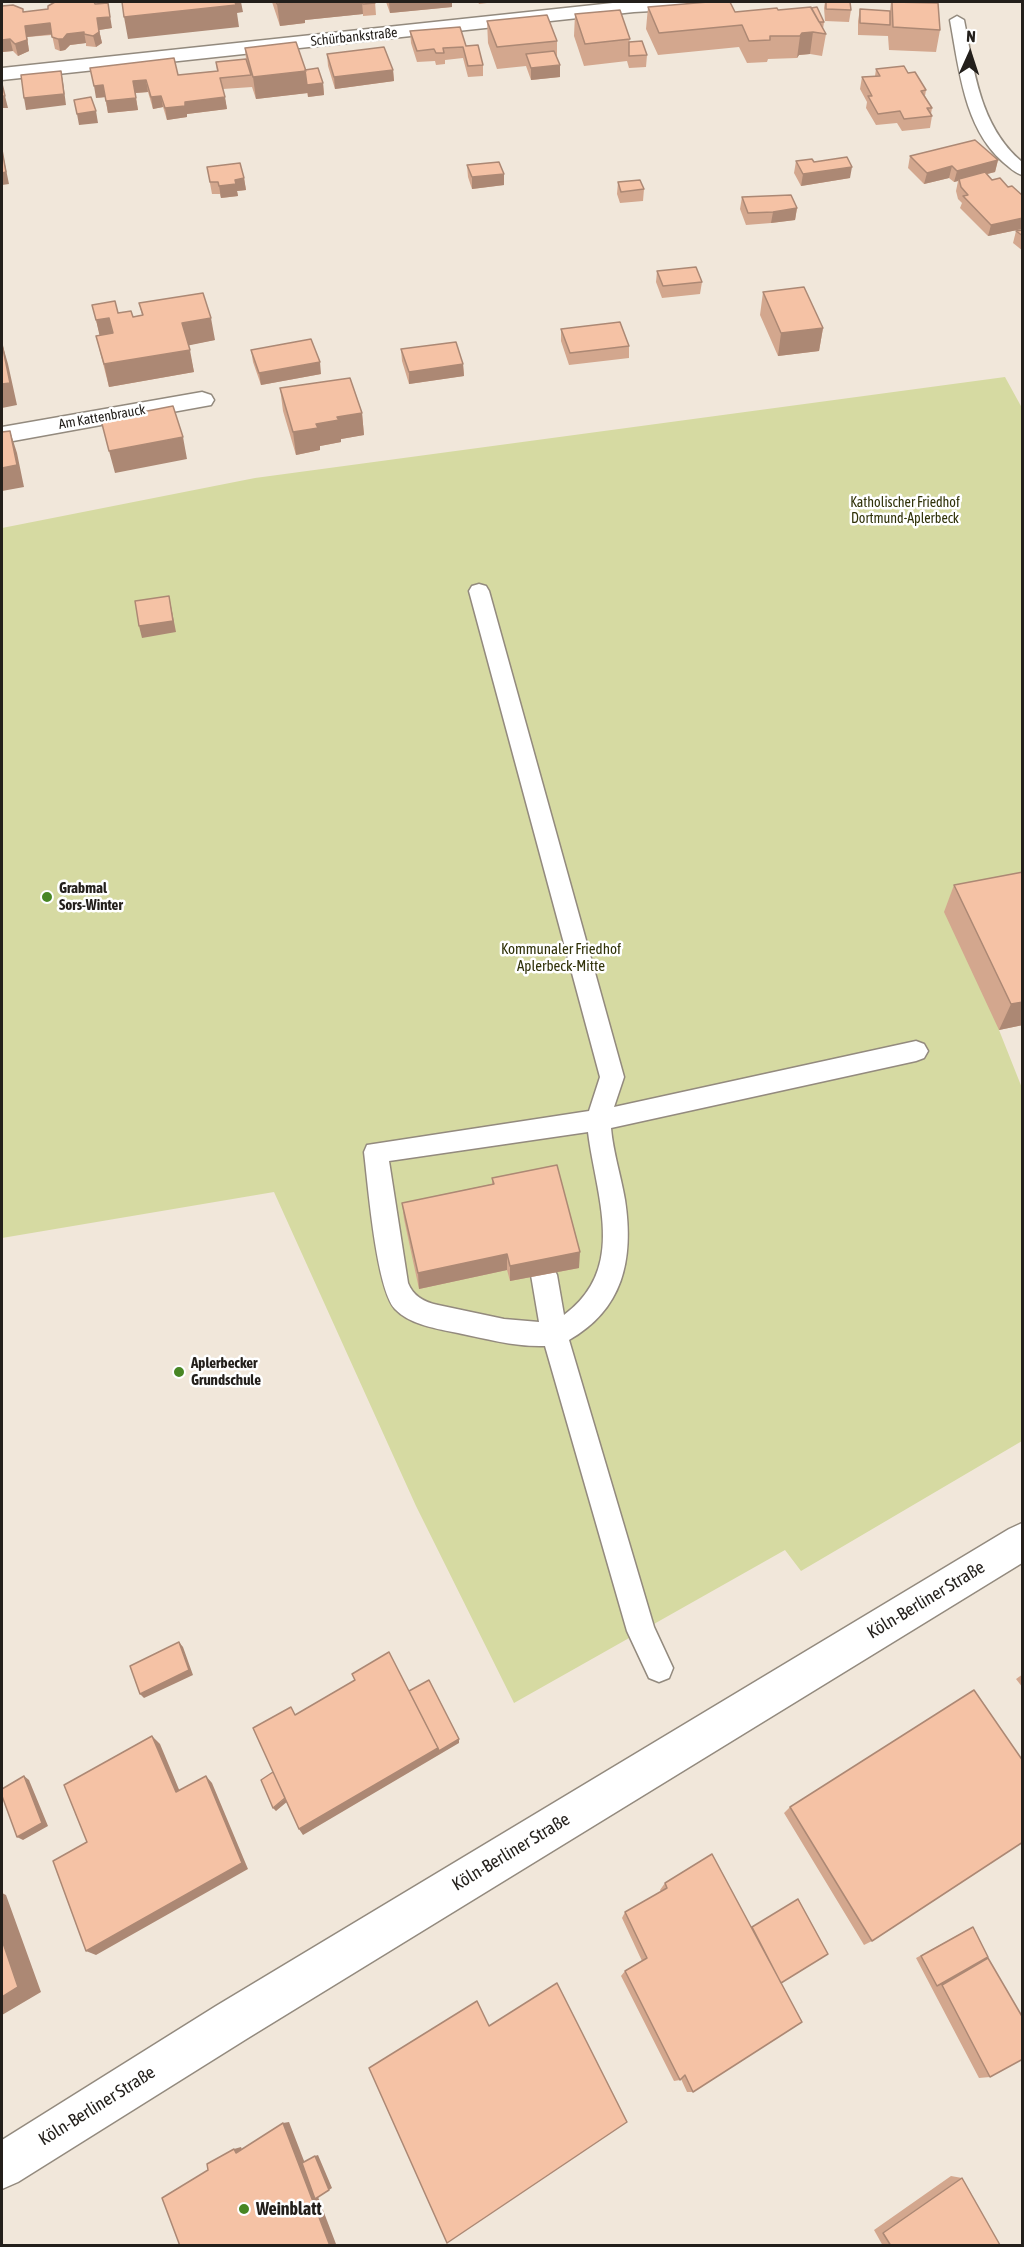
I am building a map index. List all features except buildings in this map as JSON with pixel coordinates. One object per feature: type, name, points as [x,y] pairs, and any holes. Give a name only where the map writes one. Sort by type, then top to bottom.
[{"type":"street","name":"Schürbankstraße","points":[[2,74],[622,8],[706,2]]},
{"type":"street","name":"Am Kattenbrauck","points":[[2,435],[202,400]]},
{"type":"street","name":"Köln-Berliner Straße","points":[[2,2166],[252,2010],[1023,1542]]},
{"type":"lane","points":[[957,20],[971,91],[979,117],[1009,161],[1023,170]]},
{"type":"lane","points":[[479,591],[612,1077],[599,1120],[614,1211],[615,1251],[605,1293],[581,1318],[554,1334],[494,1328],[443,1318],[415,1309],[403,1302],[397,1293],[395,1283],[376,1152],[599,1120],[915,1052]]},
{"type":"lane","points":[[544,1275],[554,1334],[641,1630],[659,1668]]},
{"type":"green space","name":"Kommunaler Friedhof Aplerbeck-Mitte","points":[[1005,377],[1022,408],[1022,898],[999,1030],[1022,1088],[1022,1441],[801,1571],[785,1550],[514,1703],[416,1506],[274,1192],[2,1238],[2,528],[255,478]]},
{"type":"place","name":"Grabmal Sors-Winter","points":[[47,897]]},
{"type":"place","name":"Aplerbecker Grundschule","points":[[179,1372]]},
{"type":"place","name":"Weinblatt","points":[[244,2209]]},
{"type":"park label","name":"Katholischer Friedhof Dortmund-Aplerbeck","points":[[905,512]]}]
